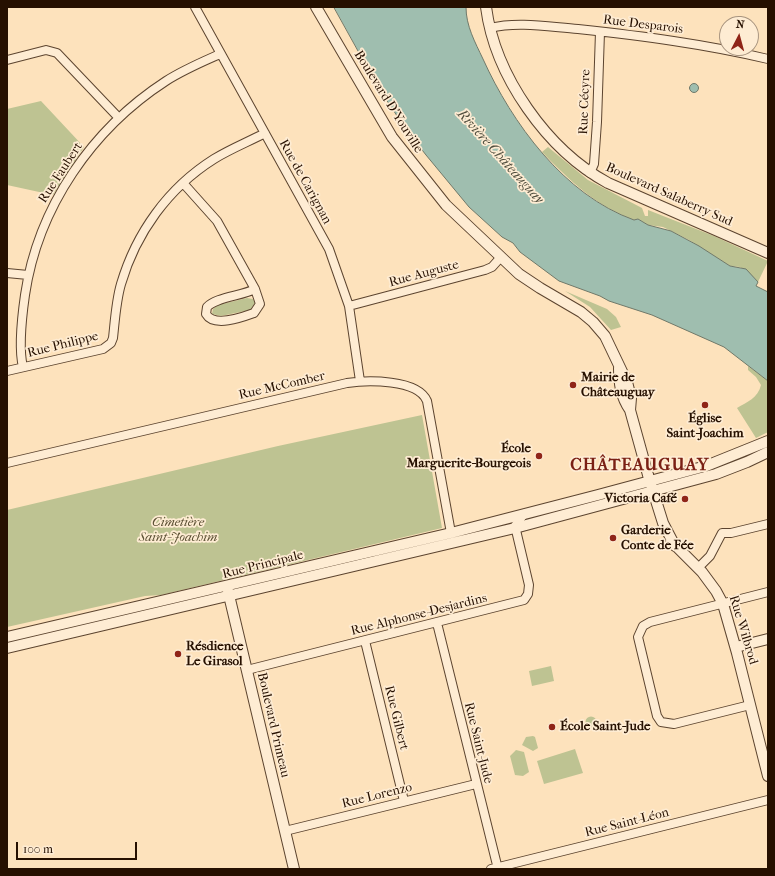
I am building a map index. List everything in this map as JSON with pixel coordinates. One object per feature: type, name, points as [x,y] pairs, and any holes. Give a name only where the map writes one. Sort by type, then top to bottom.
[{"type":"street","name":"Rue de Carignan","points":[[194,7],[329,249],[349,306],[360,381]]},
{"type":"street","name":"Boulevard D'Youville","points":[[316,7],[380,118],[403,153],[446,205],[501,257],[540,288],[587,317],[605,336],[619,366],[619,384],[623,400],[630,410],[651,488]]},
{"type":"street","name":"Boulevard Salaberry Sud","points":[[486,7],[490,28],[505,67],[526,106],[555,142],[590,173],[638,197],[768,253]]},
{"type":"street","name":"Rue Desparois","points":[[490,28],[523,26],[662,38],[768,59]]},
{"type":"street","name":"Rue Cécyre","points":[[590,173],[594,164],[598,122],[600,32]]},
{"type":"street","points":[[7,60],[46,50],[57,53],[118,118]]},
{"type":"street","name":"Rue Faubert","points":[[23,367],[21,355],[23,314],[28,275],[42,230],[60,192],[91,148],[118,118],[168,80],[220,54]]},
{"type":"street","name":"Rue Philippe","points":[[7,371],[103,348],[111,343],[120,285],[130,258],[145,229],[156,213],[184,183],[214,159],[265,134]]},
{"type":"street","points":[[184,183],[217,221],[255,289],[260,304],[254,313],[221,321],[211,319],[206,314],[207,307],[213,302],[242,295],[255,289]]},
{"type":"street","name":"Rue Auguste","points":[[349,306],[485,270],[492,267],[501,257]]},
{"type":"street","points":[[7,272],[28,275]]},
{"type":"street","name":"Rue McComber","points":[[7,463],[360,381],[405,386],[417,390],[425,398],[433,432],[450,533]]},
{"type":"street","name":"Rue Principale","points":[[7,637],[228,592],[516,528],[651,488],[745,451],[768,440]]},
{"type":"street","name":"Rue Principale","points":[[754,460],[768,452]]},
{"type":"street","name":"Rue Principale","points":[[7,648],[228,592],[524,514],[716,474],[768,456]]},
{"type":"street","name":"Rue Wilbrod","points":[[651,488],[663,523],[675,546],[698,568],[712,585],[723,604],[736,647],[750,705],[764,744],[768,776]]},
{"type":"street","points":[[516,528],[516,524],[524,514]]},
{"type":"street","points":[[698,568],[710,556],[722,533],[731,533],[768,526]]},
{"type":"street","name":"Rue Alphonse-Desjardins","points":[[247,670],[518,602],[526,598],[529,585],[516,528]]},
{"type":"street","name":"Boulevard Primeau","points":[[228,592],[294,869]]},
{"type":"street","points":[[750,705],[674,724],[665,724],[657,716],[638,643],[640,629],[650,622],[768,592]]},
{"type":"street","name":"Rue Saint-Jude","points":[[436,623],[495,868]]},
{"type":"street","points":[[736,647],[768,639]]},
{"type":"street","name":"Rue Gilbert","points":[[365,641],[404,801]]},
{"type":"street","name":"Rue Lorenzo","points":[[285,831],[476,784]]},
{"type":"street","name":"Rue Saint-Léon","points":[[495,868],[768,800]]},
{"type":"green space","points":[[41,101],[84,147],[53,195],[7,185],[7,109]]},
{"type":"green space","points":[[548,147],[588,180],[642,208],[645,216],[648,216],[648,210],[714,236],[768,261],[758,282],[740,267],[730,266],[689,240],[663,227],[648,225],[638,219],[634,220],[608,208],[584,192],[542,152]]},
{"type":"green space","points":[[565,291],[607,309],[616,317],[621,327],[611,330],[590,307]]},
{"type":"green space","points":[[247,298],[253,299],[255,303],[250,310],[221,316],[212,314],[213,309],[218,305]]},
{"type":"green space","points":[[748,366],[768,381],[768,432],[756,438],[737,408],[748,402],[760,389],[761,385],[756,377],[748,370]]},
{"type":"green space","name":"Cimetière Saint-Joachim","points":[[422,415],[442,528],[161,595],[145,596],[7,627],[7,510],[278,446]]},
{"type":"green space","points":[[551,666],[554,681],[532,686],[529,671]]},
{"type":"green space","points":[[591,716],[595,718],[597,722],[595,726],[591,728],[587,726],[585,722],[587,718]]},
{"type":"green space","points":[[526,737],[535,737],[538,748],[533,751],[522,745]]},
{"type":"green space","points":[[575,749],[583,773],[544,784],[537,761]]},
{"type":"green space","points":[[516,750],[524,752],[529,772],[523,776],[515,775],[510,756]]},
{"type":"water","name":"Rivière Châteauguay","points":[[334,7],[466,7],[469,27],[474,40],[509,108],[543,154],[563,175],[585,193],[609,209],[634,220],[638,219],[648,225],[671,231],[699,246],[730,266],[746,269],[758,282],[756,286],[768,292],[768,381],[724,347],[652,315],[609,301],[600,296],[559,281],[520,252],[513,243],[502,237],[469,207],[405,128],[378,87]]},
{"type":"water","points":[[694,83],[699,88],[694,93],[689,88]]},
{"type":"place","name":"Mairie de Châteauguay","points":[[573,385]]},
{"type":"place","name":"Église Saint-Joachim","points":[[705,405]]},
{"type":"place","name":"École Marguerite-Bourgeois","points":[[539,456]]},
{"type":"place","name":"Victoria Café","points":[[685,499]]},
{"type":"place","name":"Garderie Conte de Fée","points":[[613,538]]},
{"type":"place","name":"Résdience Le Girasol","points":[[178,654]]},
{"type":"place","name":"École Saint-Jude","points":[[552,727]]},
{"type":"district","name":"CHÂTEAUGUAY","points":[[640,466]]}]
